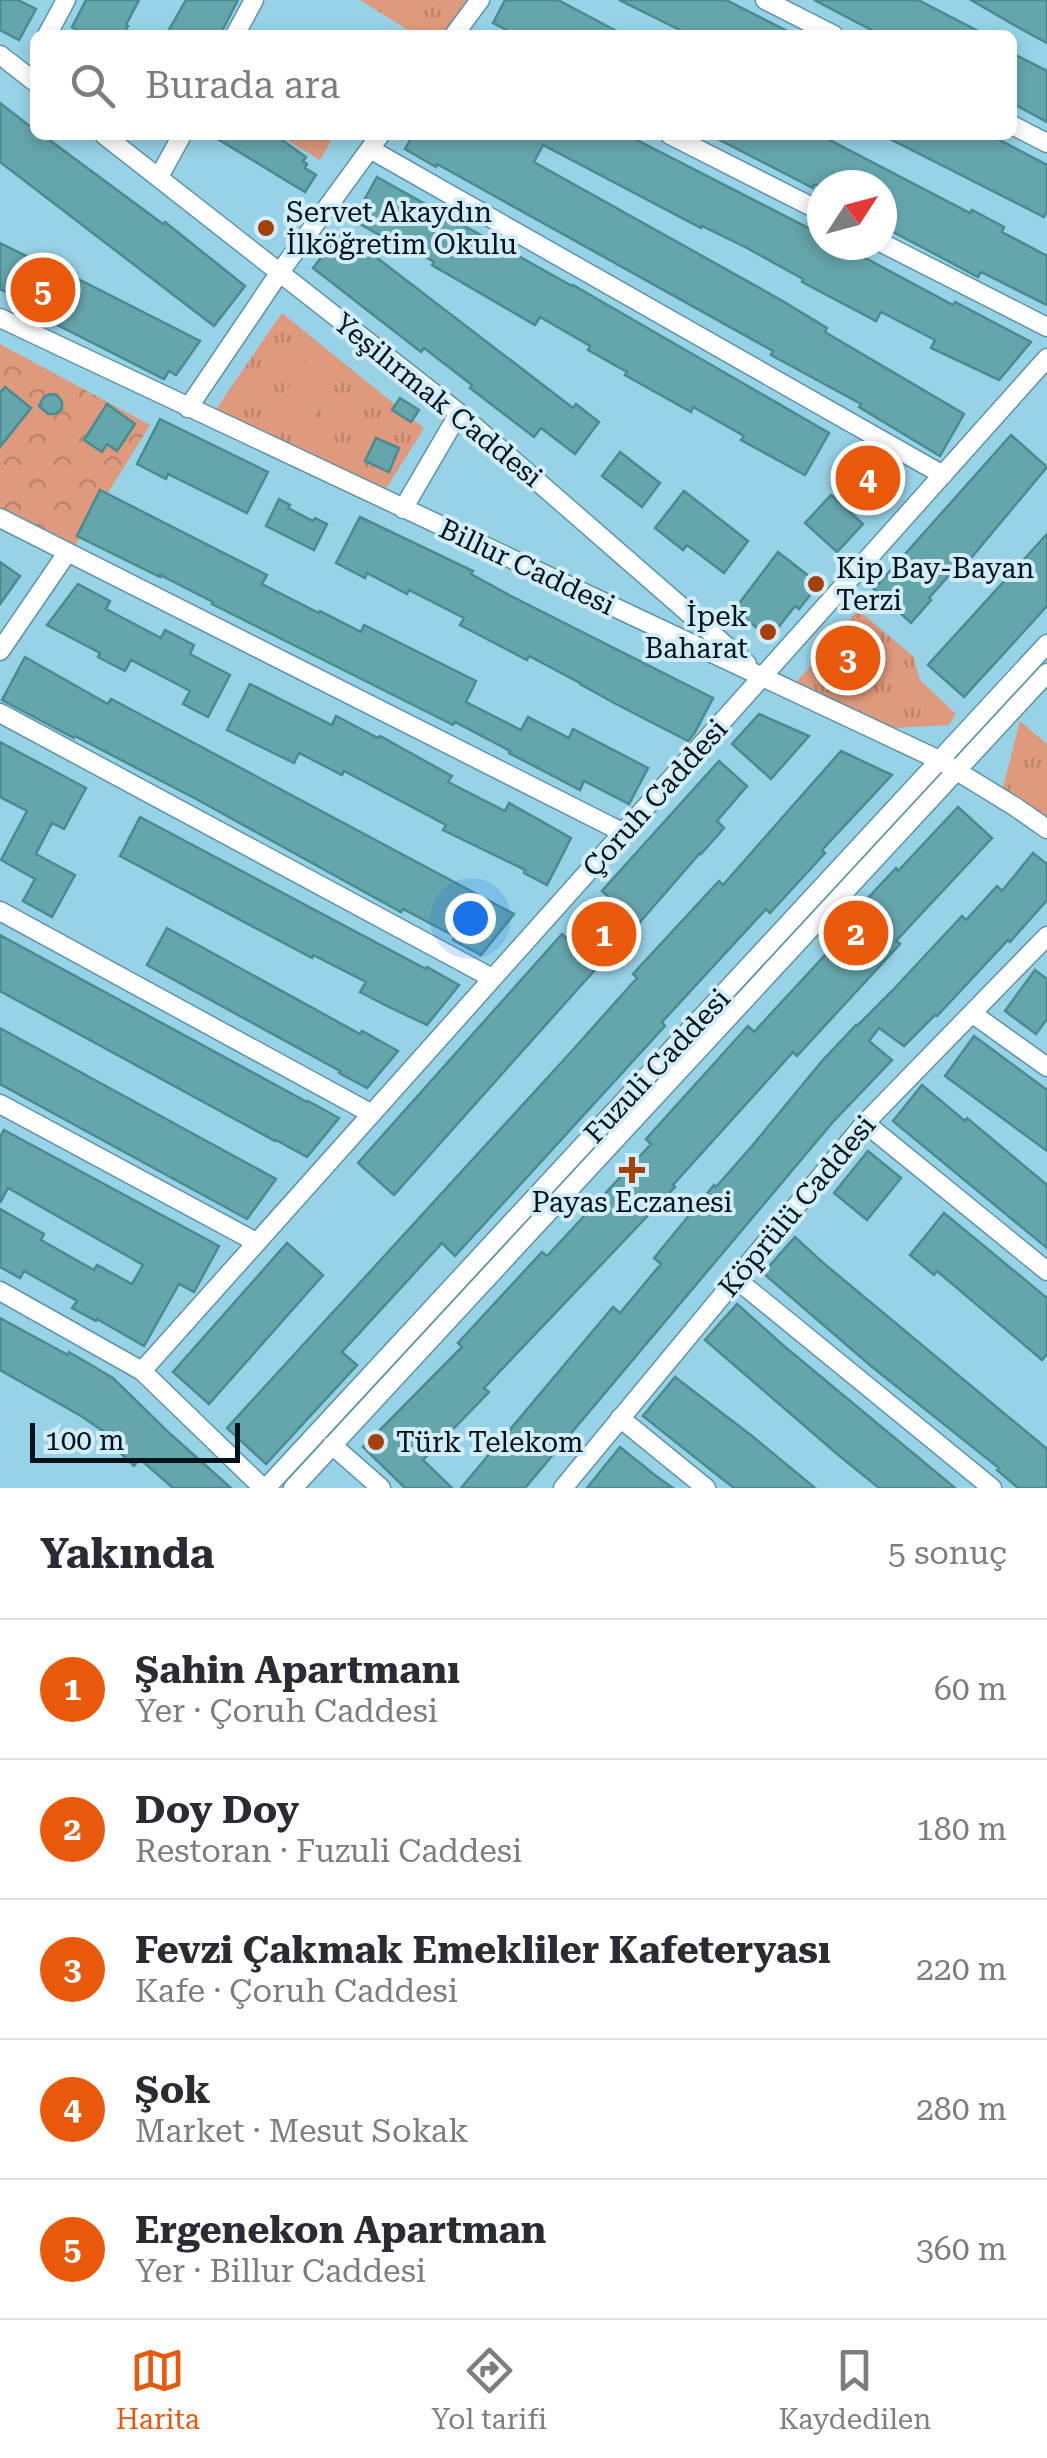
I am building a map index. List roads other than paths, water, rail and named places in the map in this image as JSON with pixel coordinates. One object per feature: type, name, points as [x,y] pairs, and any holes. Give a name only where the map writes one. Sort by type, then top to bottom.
[{"type":"street","points":[[50,30],[66,0]]},
{"type":"street","points":[[238,30],[254,0]]},
{"type":"street","points":[[464,30],[480,0]]},
{"type":"street","points":[[765,0],[824,30]]},
{"type":"street","points":[[0,55],[30,71]]},
{"type":"street","points":[[1017,128],[1047,143]]},
{"type":"street","name":"Yeşilırmak Caddesi","points":[[111,140],[460,413],[763,678]]},
{"type":"street","points":[[159,177],[179,140]]},
{"type":"street","points":[[680,140],[807,204]]},
{"type":"street","points":[[188,408],[375,142],[943,475]]},
{"type":"street","points":[[897,251],[1047,327]]},
{"type":"street","name":"Billur Caddesi","points":[[0,318],[947,766],[1047,830]]},
{"type":"street","name":"Çoruh Caddesi","points":[[142,1371],[1047,358]]},
{"type":"street","points":[[404,509],[460,413]]},
{"type":"street","points":[[0,518],[624,833]]},
{"type":"street","points":[[0,651],[68,553]]},
{"type":"street","name":"Fuzuli Caddesi","points":[[293,1488],[947,766],[1047,644]]},
{"type":"street","name":"Fuzuli Caddesi","points":[[264,1488],[947,766],[1047,672]]},
{"type":"street","points":[[0,713],[492,978]]},
{"type":"street","points":[[0,911],[372,1114]]},
{"type":"street","name":"Köprülü Caddesi","points":[[563,1488],[865,1122],[1047,936]]},
{"type":"street","points":[[974,1014],[1047,1067]]},
{"type":"street","points":[[0,1104],[256,1242]]},
{"type":"street","points":[[865,1122],[1047,1270]]},
{"type":"street","points":[[736,1279],[992,1488]]},
{"type":"street","points":[[0,1291],[142,1371],[264,1488]]},
{"type":"street","points":[[620,1418],[706,1488]]},
{"type":"street","points":[[332,1446],[381,1488]]},
{"type":"place","name":"Servet Akaydın İlköğretim Okulu","points":[[266,228]]},
{"type":"place","name":"Ergenekon Apartman","points":[[43,290]]},
{"type":"place","name":"Şok","points":[[868,478]]},
{"type":"place","name":"Kip Bay-Bayan Terzi","points":[[816,584]]},
{"type":"place","name":"İpek Baharat","points":[[768,632]]},
{"type":"place","name":"Fevzi Çakmak Emekliler Kafeteryası","points":[[848,658]]},
{"type":"place","name":"Doy Doy","points":[[856,933]]},
{"type":"place","name":"Şahin Apartmanı","points":[[604,934]]},
{"type":"place","name":"Payas Eczanesi","points":[[632,1170]]},
{"type":"place","name":"Türk Telekom","points":[[376,1442]]}]
